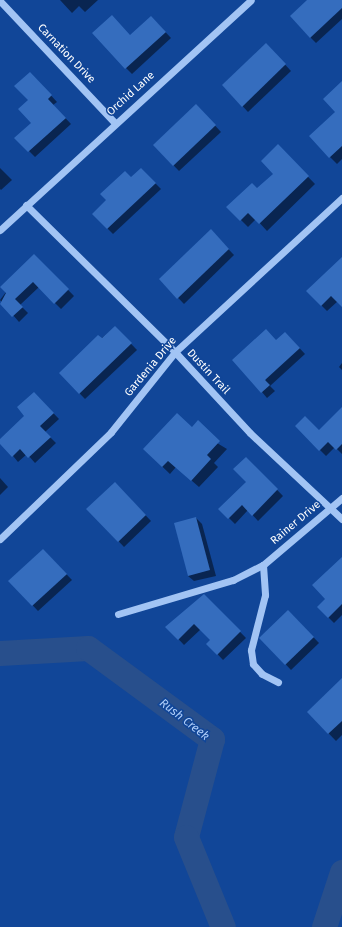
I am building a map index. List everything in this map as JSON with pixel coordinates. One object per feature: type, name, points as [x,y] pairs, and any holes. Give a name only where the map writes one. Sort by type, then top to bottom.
[{"type":"street","name":"Orchid Lane","points":[[0,230],[251,0]]},
{"type":"street","name":"Carnation Drive","points":[[0,1],[115,123]]},
{"type":"street","name":"Gardenia Drive","points":[[0,539],[111,432],[175,352],[342,198]]},
{"type":"street","name":"Dustin Trail","points":[[26,205],[175,352],[250,433],[342,519]]},
{"type":"street","name":"Rainer Drive","points":[[118,614],[233,580],[263,565],[342,498]]},
{"type":"street","points":[[263,565],[265,595],[251,650],[253,664],[262,674],[278,682]]},
{"type":"building","points":[[307,0],[342,0],[342,8],[310,38],[290,16]]},
{"type":"building","points":[[112,15],[130,35],[151,16],[166,32],[125,69],[92,33]]},
{"type":"building","points":[[266,43],[286,64],[242,107],[222,85]]},
{"type":"building","points":[[30,72],[52,95],[48,99],[66,118],[28,152],[14,138],[31,123],[18,109],[28,100],[14,86]]},
{"type":"building","points":[[342,81],[342,146],[329,158],[309,136],[335,112],[323,99]]},
{"type":"building","points":[[196,104],[216,125],[173,166],[153,145]]},
{"type":"building","points":[[278,144],[309,176],[259,224],[248,213],[240,221],[226,207],[252,183],[257,188],[273,174],[261,161]]},
{"type":"building","points":[[141,168],[156,183],[107,229],[92,214],[106,200],[100,194],[125,171],[131,177]]},
{"type":"building","points":[[211,229],[229,249],[177,299],[159,279]]},
{"type":"building","points":[[34,254],[69,289],[54,304],[33,282],[15,299],[23,307],[12,317],[0,304],[6,293],[0,287]]},
{"type":"building","points":[[342,257],[342,307],[331,296],[321,306],[306,291]]},
{"type":"building","points":[[115,326],[132,343],[79,394],[59,373],[98,335],[102,338]]},
{"type":"building","points":[[266,329],[276,340],[285,332],[300,348],[265,380],[270,385],[261,393],[232,360]]},
{"type":"building","points":[[34,392],[54,413],[40,426],[51,437],[28,458],[20,449],[12,457],[0,444],[0,439],[24,416],[17,407]]},
{"type":"building","points":[[342,407],[342,444],[336,450],[328,442],[319,451],[295,426],[305,416],[319,430]]},
{"type":"building","points":[[177,413],[192,427],[198,420],[220,441],[207,455],[211,459],[191,481],[168,461],[162,467],[143,449]]},
{"type":"building","points":[[246,457],[278,489],[252,516],[242,505],[228,519],[218,509],[246,482],[233,469]]},
{"type":"building","points":[[115,482],[146,515],[118,542],[86,509]]},
{"type":"building","points":[[196,517],[210,570],[188,576],[174,523]]},
{"type":"building","points":[[43,549],[67,574],[32,606],[8,581]]},
{"type":"building","points":[[342,557],[342,604],[328,618],[317,607],[325,599],[312,585]]},
{"type":"building","points":[[204,594],[241,631],[217,655],[206,644],[210,640],[194,624],[178,640],[165,627]]},
{"type":"building","points":[[288,610],[314,637],[285,665],[259,638]]},
{"type":"building","points":[[342,678],[342,721],[328,734],[307,712]]},
{"type":"waterway","name":"Rush Creek","points":[[0,653],[88,648],[212,739],[186,837],[223,927]]},
{"type":"waterway","name":"Rush Creek","points":[[324,927],[342,872]]}]
